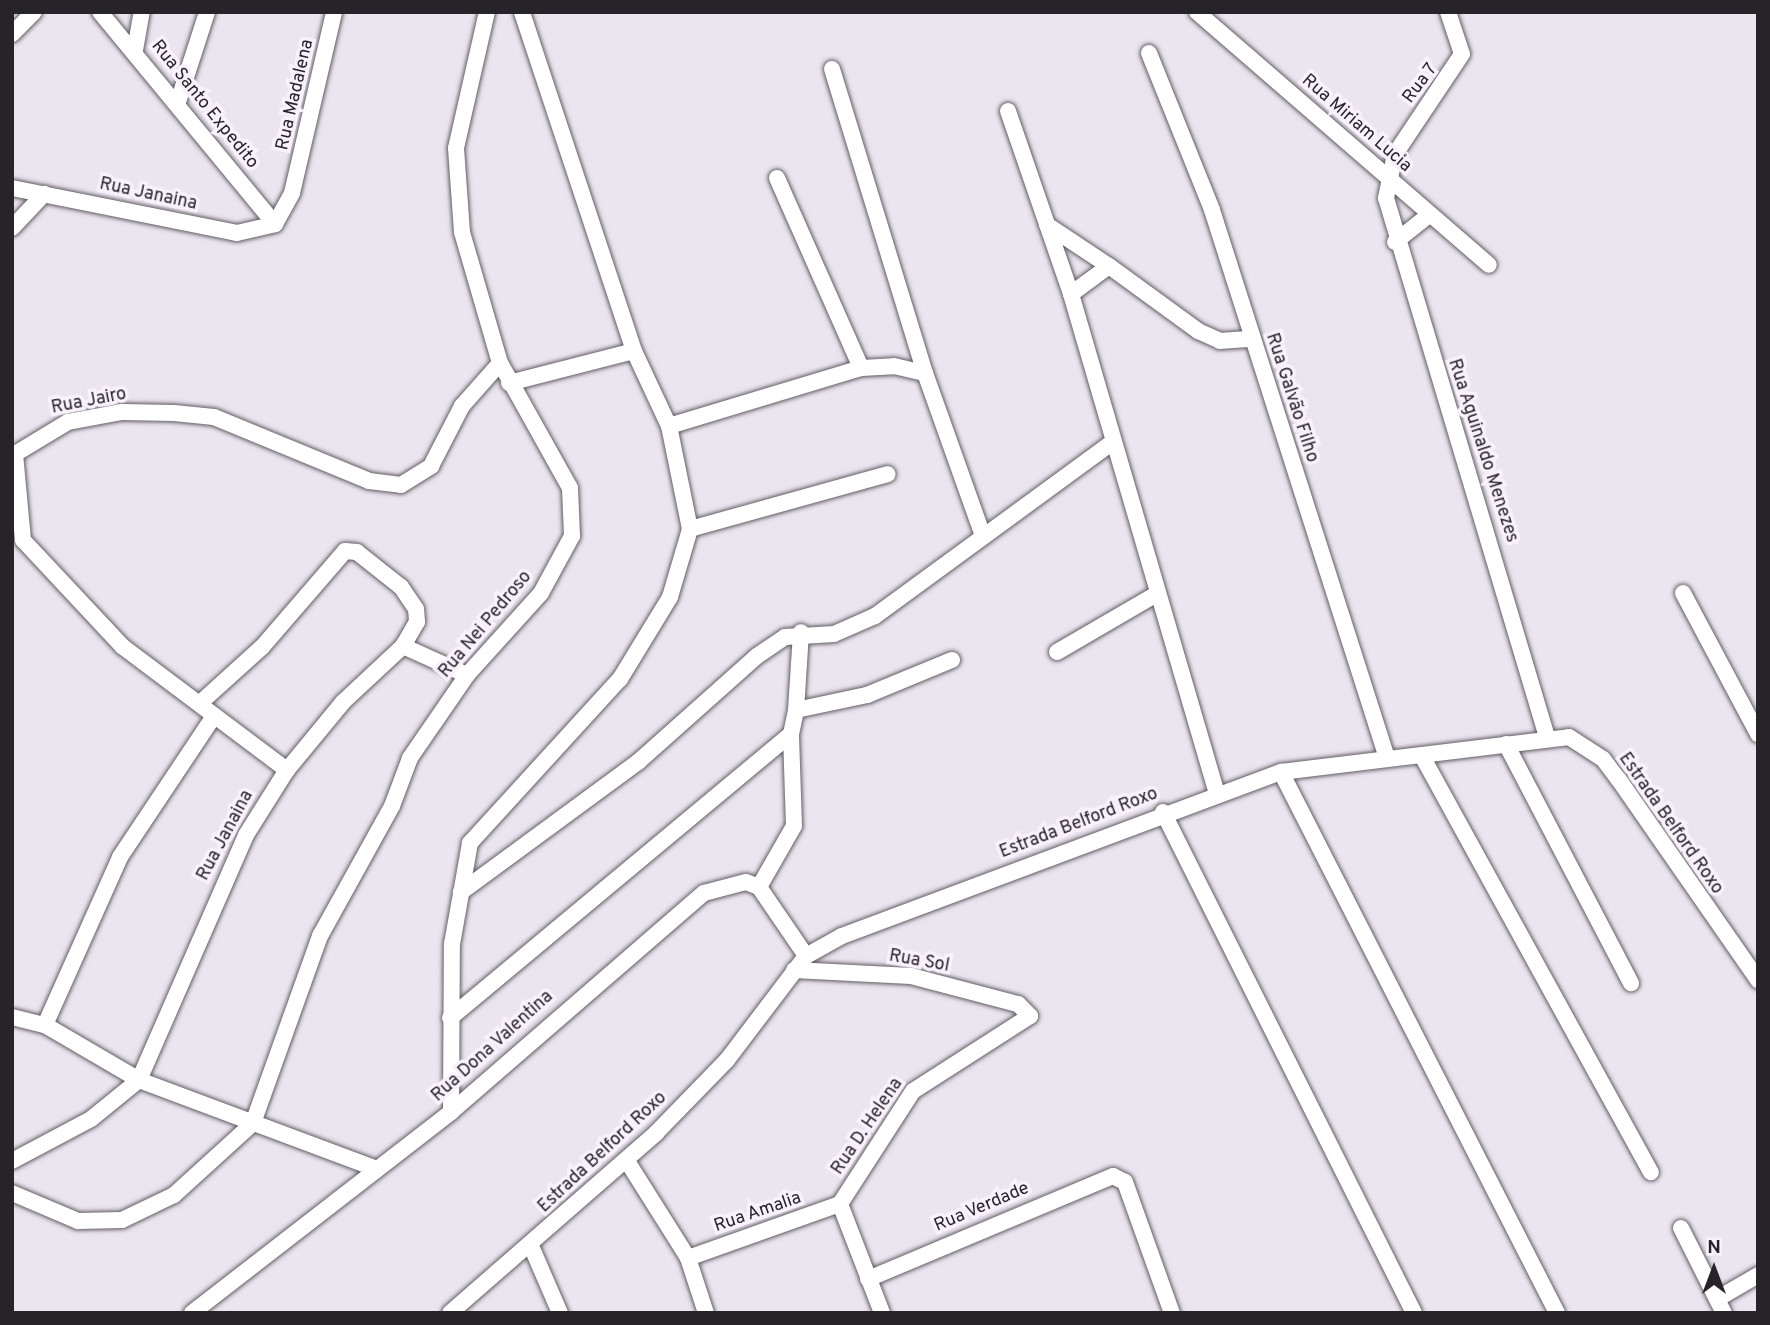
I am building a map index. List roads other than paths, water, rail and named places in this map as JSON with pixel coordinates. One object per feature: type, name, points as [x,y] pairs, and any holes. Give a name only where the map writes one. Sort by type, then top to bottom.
[{"type":"street","points":[[12,34],[34,12]]},
{"type":"street","name":"Rua Santo Expedito","points":[[100,12],[135,50],[275,223]]},
{"type":"street","points":[[135,50],[142,12]]},
{"type":"street","points":[[178,102],[207,12]]},
{"type":"street","name":"Rua Madalena","points":[[275,223],[292,193],[334,12]]},
{"type":"street","name":"Rua Nei Pedroso","points":[[253,1124],[340,893],[392,806],[429,724],[467,675],[541,593],[572,536],[570,488],[500,363],[462,232],[456,186],[460,114],[487,12]]},
{"type":"street","points":[[451,1112],[450,1018],[463,863],[484,821],[584,721],[654,628],[683,568],[690,529],[668,426],[634,351],[522,12]]},
{"type":"street","name":"Rua Miriam Lucia","points":[[1197,12],[1489,265]]},
{"type":"street","name":"Rua 7","points":[[1388,175],[1404,140],[1457,69],[1461,37],[1448,12]]},
{"type":"street","name":"Rua Galvão Filho","points":[[1149,53],[1212,210],[1387,758]]},
{"type":"street","points":[[832,69],[925,373],[983,536]]},
{"type":"street","points":[[1008,111],[1071,294],[1155,595],[1217,794]]},
{"type":"street","name":"Rua Aguinaldo Menezes","points":[[1388,175],[1395,242],[1547,737]]},
{"type":"street","points":[[776,178],[861,368]]},
{"type":"street","name":"Rua Janaina","points":[[12,188],[237,233],[275,223]]},
{"type":"street","points":[[12,228],[44,194]]},
{"type":"street","points":[[1395,242],[1429,215]]},
{"type":"street","points":[[1047,225],[1198,331],[1220,341],[1251,339]]},
{"type":"street","points":[[1071,294],[1109,266]]},
{"type":"street","points":[[509,383],[634,351]]},
{"type":"street","name":"Rua Jairo","points":[[287,770],[123,647],[23,541],[15,454],[68,422],[122,412],[174,413],[214,417],[369,481],[401,485],[431,466],[462,407],[500,363]]},
{"type":"street","points":[[668,426],[861,368],[894,366],[925,373]]},
{"type":"street","points":[[461,892],[638,762],[757,656],[801,632],[855,628],[1111,443]]},
{"type":"street","points":[[690,529],[888,474]]},
{"type":"street","name":"Rua Janaina","points":[[139,1080],[230,864],[287,770],[366,677],[403,646],[417,622],[411,599],[357,552],[345,551],[262,647],[200,703]]},
{"type":"street","points":[[1684,593],[1758,734]]},
{"type":"street","points":[[1057,652],[1155,595]]},
{"type":"street","points":[[801,632],[796,710],[791,734],[794,826],[760,887],[806,956]]},
{"type":"street","points":[[403,646],[467,675]]},
{"type":"street","points":[[796,710],[867,695],[952,660]]},
{"type":"street","points":[[45,1025],[120,857],[214,716]]},
{"type":"street","points":[[450,1018],[791,734]]},
{"type":"street","name":"Estrada Belford Roxo","points":[[454,1311],[627,1161],[727,1060],[806,956],[842,936],[1163,812],[1281,772],[1422,756],[1547,737],[1569,737],[1603,759],[1758,980]]},
{"type":"street","points":[[1506,744],[1631,983]]},
{"type":"street","points":[[1422,756],[1651,1172]]},
{"type":"street","points":[[1281,772],[1557,1313]]},
{"type":"street","points":[[1163,812],[1414,1313]]},
{"type":"street","name":"Rua Dona Valentina","points":[[192,1313],[451,1112],[704,893],[746,882],[760,887]]},
{"type":"street","name":"Rua Sol","points":[[794,970],[911,976],[1018,1004],[1030,1016]]},
{"type":"street","name":"Rua D. Helena","points":[[882,1313],[840,1205],[913,1091],[1030,1016]]},
{"type":"street","points":[[12,1017],[45,1025],[139,1080],[377,1169]]},
{"type":"street","points":[[12,1161],[91,1119],[139,1080]]},
{"type":"street","points":[[12,1194],[78,1221],[122,1220],[174,1195],[253,1124]]},
{"type":"street","points":[[627,1161],[688,1258],[706,1313]]},
{"type":"street","name":"Rua Verdade","points":[[868,1279],[1113,1176],[1125,1182],[1172,1313]]},
{"type":"street","name":"Rua Amalia","points":[[688,1258],[840,1205]]},
{"type":"street","points":[[1681,1228],[1720,1306],[1758,1275]]},
{"type":"street","points":[[531,1246],[560,1313]]}]
